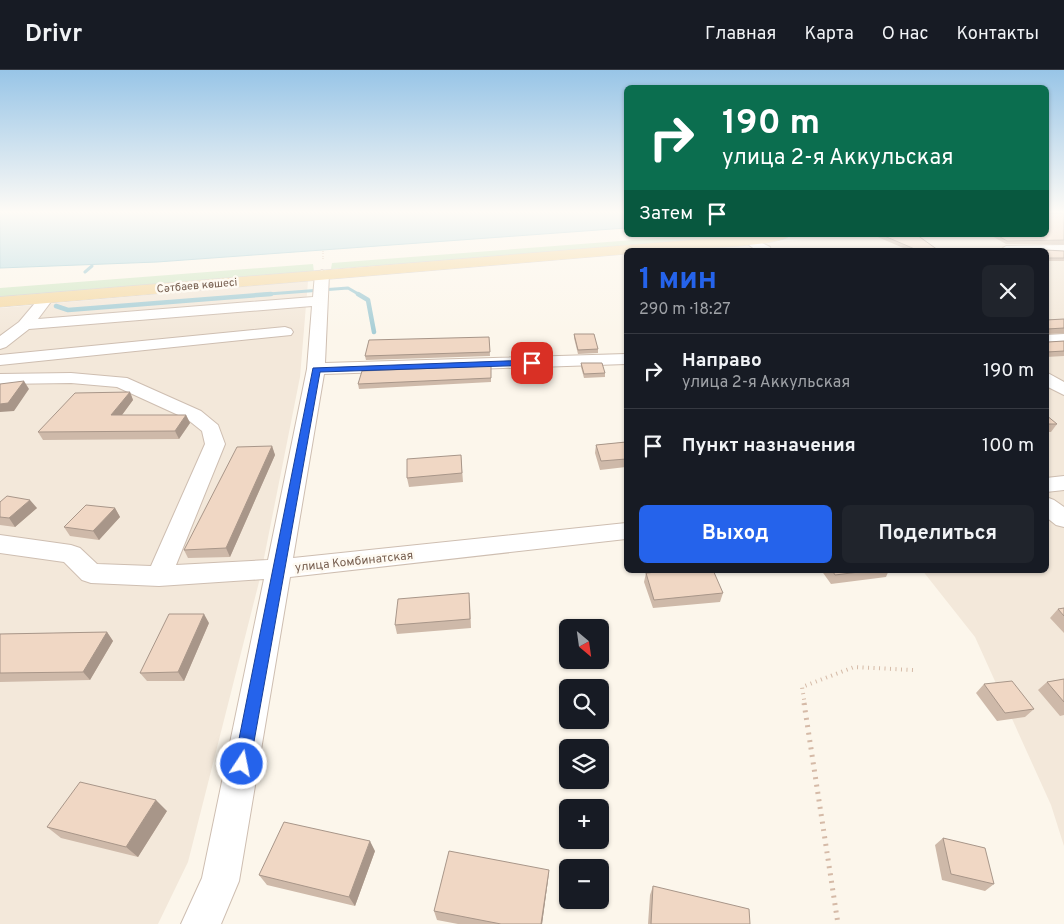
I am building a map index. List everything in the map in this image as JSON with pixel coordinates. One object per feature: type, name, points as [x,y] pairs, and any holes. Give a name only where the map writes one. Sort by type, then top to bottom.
[{"type":"main road","name":"Сәтбаев көшесі","points":[[0,302],[46,299],[323,262],[500,253]]},
{"type":"street","points":[[201,924],[220,881],[316,369],[323,262]]},
{"type":"street","points":[[0,344],[25,325],[46,299]]},
{"type":"street","points":[[25,325],[321,302]]},
{"type":"street","points":[[0,360],[285,332]]},
{"type":"street","points":[[1049,340],[1064,339]]},
{"type":"street","points":[[316,369],[624,359]]},
{"type":"street","points":[[0,379],[72,378],[121,382],[194,415],[211,429],[215,444],[159,576]]},
{"type":"street","points":[[1049,379],[1064,390]]},
{"type":"street","points":[[1049,485],[1064,483]]},
{"type":"street","points":[[1049,507],[1064,519]]},
{"type":"street","name":"улица Комбинатская","points":[[0,544],[71,554],[90,573],[159,576],[279,569],[624,531]]},
{"type":"path","points":[[838,924],[802,687],[854,666],[913,670]]},
{"type":"shaded area","points":[[1049,253],[1064,253],[1064,846],[1051,805],[975,637],[924,573],[1049,573]]},
{"type":"shaded area","points":[[308,281],[300,377],[260,578],[188,862],[158,924],[0,924],[0,308]]},
{"type":"green space","points":[[465,253],[574,253],[331,269],[332,263]]},
{"type":"green space","points":[[313,264],[314,272],[0,299],[0,288]]},
{"type":"water","points":[[0,253],[283,253],[157,262],[0,268]]},
{"type":"building","points":[[1049,253],[1064,253],[1064,258],[1049,258]]},
{"type":"building","points":[[1064,319],[1064,328],[1049,329],[1049,320]]},
{"type":"building","points":[[574,334],[594,334],[598,349],[578,350]]},
{"type":"building","points":[[489,337],[490,352],[365,356],[369,340]]},
{"type":"building","points":[[1064,341],[1064,351],[1049,352],[1049,342]]},
{"type":"building","points":[[581,363],[602,363],[605,373],[584,374]]},
{"type":"building","points":[[491,366],[491,378],[358,384],[362,371]]},
{"type":"building","points":[[24,381],[8,403],[0,404],[0,384]]},
{"type":"building","points":[[130,392],[111,415],[186,415],[175,431],[38,432],[75,393]]},
{"type":"building","points":[[1049,417],[1057,424],[1049,424]]},
{"type":"building","points":[[624,442],[624,459],[601,461],[596,445]]},
{"type":"building","points":[[272,446],[226,548],[184,550],[237,447]]},
{"type":"building","points":[[461,455],[462,473],[407,478],[407,459]]},
{"type":"building","points":[[7,496],[30,500],[9,518],[0,517],[0,502]]},
{"type":"building","points":[[86,505],[115,508],[93,531],[64,527]]},
{"type":"building","points":[[646,573],[714,573],[723,593],[654,600]]},
{"type":"building","points":[[834,573],[851,573],[835,575]]},
{"type":"building","points":[[469,593],[470,619],[395,625],[398,599]]},
{"type":"building","points":[[1064,608],[1064,616],[1058,609]]},
{"type":"building","points":[[169,614],[204,614],[178,672],[140,673]]},
{"type":"building","points":[[107,632],[83,672],[0,673],[0,634]]},
{"type":"building","points":[[1064,679],[1064,702],[1047,682]]},
{"type":"building","points":[[1012,681],[1034,709],[1005,713],[984,684]]},
{"type":"building","points":[[80,782],[156,800],[126,847],[47,827]]},
{"type":"building","points":[[284,822],[370,841],[349,897],[259,875]]},
{"type":"building","points":[[943,838],[985,848],[994,884],[951,874]]},
{"type":"building","points":[[449,851],[549,870],[541,924],[501,924],[434,911]]},
{"type":"building","points":[[653,886],[749,909],[750,924],[651,924]]},
{"type":"waterway","points":[[85,272],[92,266]]},
{"type":"waterway","points":[[255,295],[348,288],[360,295]]},
{"type":"waterway","points":[[56,306],[68,310],[271,294]]},
{"type":"waterway","points":[[358,294],[368,300],[374,332]]},
{"type":"route","points":[[242,764],[316,369],[532,363]]}]
